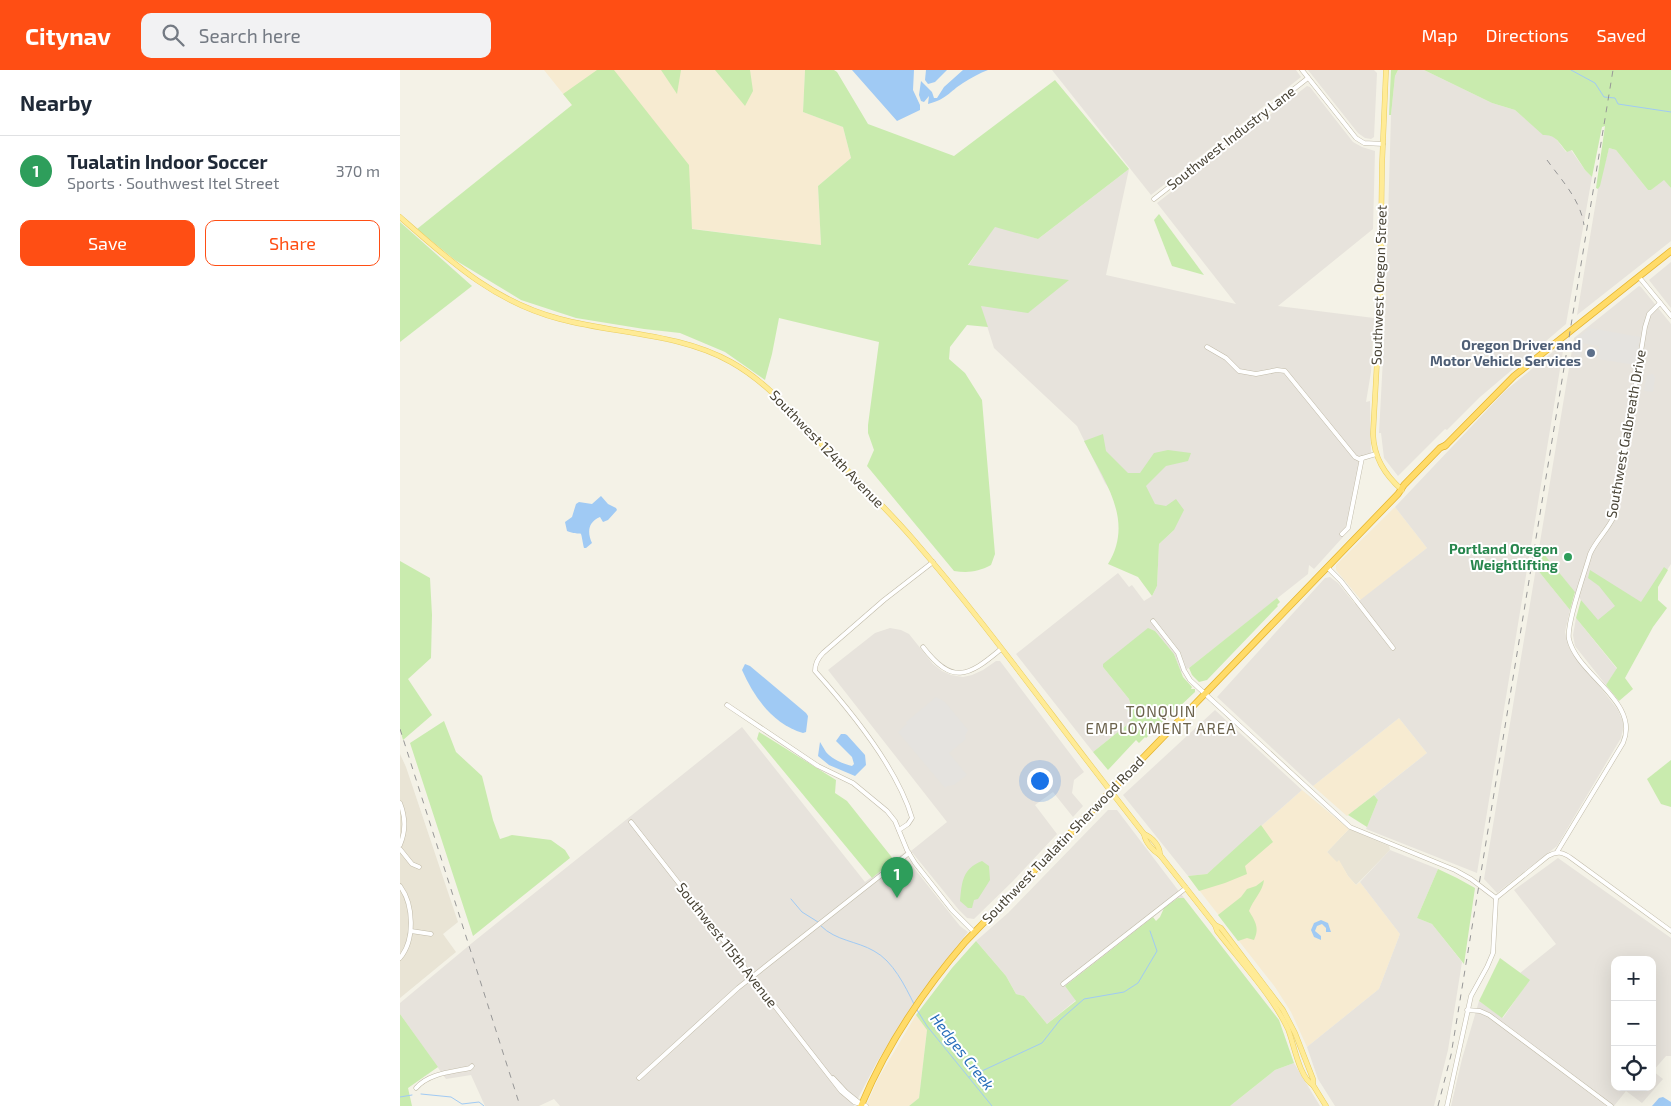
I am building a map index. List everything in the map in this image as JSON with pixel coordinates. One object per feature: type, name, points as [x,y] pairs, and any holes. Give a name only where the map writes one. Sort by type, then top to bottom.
[{"type":"highway","name":"Southwest Tualatin Sherwood Road","points":[[863,1105],[888,1050],[910,1015],[938,975],[974,932],[1402,490],[1404,485],[1440,448],[1446,445],[1514,376],[1671,251]]},
{"type":"main road","name":"Southwest Oregon Street","points":[[1386,70],[1381,290],[1373,434],[1376,454],[1386,474],[1402,490]]},
{"type":"main road","name":"Southwest 124th Avenue","points":[[400,218],[471,278],[523,307],[567,321],[691,345],[742,368],[763,384],[894,518],[933,562],[1144,834],[1145,839],[1215,924],[1223,931],[1284,1010],[1298,1041],[1313,1085],[1326,1106]]},
{"type":"street","points":[[1302,70],[1356,138],[1364,143],[1383,144]]},
{"type":"street","name":"Southwest Industry Lane","points":[[1154,199],[1308,78]]},
{"type":"street","points":[[1639,277],[1671,316]]},
{"type":"street","name":"Southwest Galbreath Drive","points":[[1557,852],[1627,733],[1622,711],[1576,653],[1570,641],[1568,627],[1590,554],[1593,547],[1610,526],[1614,516],[1645,327],[1649,314],[1660,303]]},
{"type":"street","points":[[1207,347],[1226,358],[1239,371],[1256,374],[1277,370],[1285,371],[1356,457],[1359,459],[1376,454]]},
{"type":"street","points":[[1342,534],[1348,528],[1362,458]]},
{"type":"street","points":[[898,830],[908,824],[912,818],[898,783],[875,747],[840,699],[815,671],[815,667],[822,653],[878,604],[933,562]]},
{"type":"street","points":[[1327,567],[1341,581],[1393,648]]},
{"type":"street","points":[[1153,621],[1178,653],[1190,680],[1350,827],[1455,870],[1496,898]]},
{"type":"street","points":[[923,647],[942,668],[957,673],[967,672],[976,668],[1001,650]]},
{"type":"street","points":[[727,705],[818,766],[854,783],[887,811],[895,821],[909,854],[952,910],[974,932]]},
{"type":"street","points":[[400,803],[404,811],[405,823],[400,847],[412,864],[419,867]]},
{"type":"street","name":"Southwest 115th Avenue","points":[[630,822],[846,1097],[863,1105]]},
{"type":"street","points":[[1447,1106],[1473,990],[1492,956],[1495,935],[1496,898],[1545,858],[1557,852],[1568,855],[1671,930]]},
{"type":"street","points":[[639,1078],[751,977],[909,854]]},
{"type":"street","points":[[400,886],[406,894],[411,922],[411,931],[406,951],[400,958]]},
{"type":"street","points":[[1063,984],[1186,888]]},
{"type":"street","points":[[411,931],[431,934]]},
{"type":"street","points":[[1467,1010],[1489,1015],[1611,1106]]},
{"type":"street","points":[[416,1088],[428,1078],[472,1066]]},
{"type":"shaded area","points":[[544,70],[805,70],[803,112],[843,127],[851,158],[818,186],[821,245],[662,225]]},
{"type":"shaded area","points":[[1052,70],[1296,70],[1301,77],[1151,195]]},
{"type":"shaded area","points":[[1308,70],[1374,70],[1377,73],[1374,137],[1371,139],[1365,138],[1358,133]]},
{"type":"shaded area","points":[[1398,70],[1424,70],[1492,103],[1515,110],[1543,134],[1554,136],[1566,152],[1571,150],[1592,177],[1566,324],[1480,397],[1398,476],[1384,458],[1381,433],[1379,433],[1385,321],[1391,115],[1395,76]]},
{"type":"shaded area","points":[[1307,86],[1310,87],[1353,142],[1375,151],[1373,229],[1278,306],[1374,318],[1371,372],[1366,402],[1370,401],[1371,453],[1357,458],[1361,465],[1343,537],[1314,569],[1309,565],[1308,574],[1189,668],[1181,672],[1174,654],[1155,631],[1148,629],[1103,667],[1129,699],[1131,707],[1127,710],[1131,719],[1128,724],[1093,752],[1016,654],[1118,573],[1129,587],[1132,585],[1144,601],[1152,596],[1157,586],[1159,544],[1174,530],[1146,539],[1105,483],[1077,426],[994,348],[968,266],[995,226],[1038,239],[1129,169],[1106,275],[1236,304],[1157,203]]},
{"type":"shaded area","points":[[1609,148],[1616,150],[1648,190],[1651,190],[1664,179],[1671,188],[1671,241],[1577,315],[1598,189]]},
{"type":"shaded area","points":[[1671,262],[1671,308],[1649,280]]},
{"type":"shaded area","points":[[1639,286],[1671,324],[1671,564],[1617,645],[1539,548],[1574,338]]},
{"type":"shaded area","points":[[1590,328],[1640,337],[1636,365],[1598,359],[1599,346],[1583,343],[1581,356],[1574,355],[1577,338]]},
{"type":"shaded area","points":[[1555,350],[1563,351],[1477,873],[1366,829],[1378,800],[1374,795],[1427,753],[1399,718],[1313,786],[1217,697],[1325,578],[1330,577],[1338,583],[1355,604],[1427,548],[1395,507],[1505,391]]},
{"type":"shaded area","points":[[1653,374],[1655,378],[1653,392],[1644,391],[1647,375]]},
{"type":"shaded area","points":[[1395,507],[1427,548],[1361,600],[1336,570],[1336,565]]},
{"type":"shaded area","points":[[1536,568],[1570,610],[1565,632],[1569,647],[1618,710],[1623,722],[1623,729],[1621,738],[1557,846],[1497,893],[1484,879]]},
{"type":"shaded area","points":[[1576,618],[1617,669],[1606,685],[1575,646],[1573,635]]},
{"type":"shaded area","points":[[890,628],[909,634],[933,664],[951,675],[963,677],[972,675],[996,661],[1000,661],[1084,772],[1074,780],[1072,793],[1083,806],[1073,817],[1053,792],[1035,805],[1057,834],[974,919],[967,918],[959,910],[911,851],[947,822],[828,670],[875,633]]},
{"type":"shaded area","points":[[936,697],[945,702],[968,730],[965,736],[966,739],[949,753],[967,775],[954,785],[945,788],[898,732],[907,724],[906,722]]},
{"type":"shaded area","points":[[1215,710],[1302,790],[1207,874],[1188,876],[1123,795]]},
{"type":"shaded area","points":[[1399,718],[1427,753],[1347,816],[1313,786]]},
{"type":"shaded area","points":[[742,727],[865,882],[905,852],[906,858],[960,926],[968,932],[919,995],[877,1062],[854,1106],[560,1106],[554,1099],[539,1106],[485,1106],[471,1075],[446,1079],[400,1014],[400,1003]]},
{"type":"shaded area","points":[[400,754],[458,922],[443,934],[456,952],[400,998]]},
{"type":"shaded area","points":[[1302,790],[1349,829],[1327,852],[1337,862],[1339,860],[1348,876],[1356,885],[1360,882],[1400,934],[1379,989],[1307,1047],[1291,1012],[1275,987],[1188,876],[1207,874]]},
{"type":"shaded area","points":[[1108,810],[1117,810],[1184,898],[1178,898],[1065,986],[1076,1000],[1047,1024],[1024,996],[1016,994],[1006,976],[976,941],[1008,913]]},
{"type":"shaded area","points":[[1349,829],[1389,846],[1390,850],[1356,885],[1339,861],[1337,863],[1327,852]]},
{"type":"shaded area","points":[[1390,850],[1438,869],[1417,918],[1432,924],[1462,962],[1448,1050],[1434,1106],[1335,1106],[1318,1079],[1307,1047],[1379,989],[1400,934],[1360,882]]},
{"type":"shaded area","points":[[1558,858],[1671,938],[1671,1056],[1666,1056],[1656,1068],[1656,956],[1611,956],[1611,1091],[1626,1091],[1614,1106],[1451,1106],[1479,1001],[1503,1018],[1529,980],[1520,973],[1556,944],[1514,890]]},
{"type":"shaded area","points":[[916,1015],[927,1030],[919,1098],[909,1106],[866,1106],[878,1079]]},
{"type":"shaded area","points":[[1294,1063],[1320,1106],[1230,1106],[1275,1070]]},
{"type":"shaded area","points":[[1656,1073],[1663,1079],[1656,1087]]},
{"type":"shaded area","points":[[1626,1091],[1652,1091],[1642,1103]]},
{"type":"green space","points":[[597,70],[614,70],[689,165],[692,229],[821,245],[818,186],[851,158],[843,127],[803,112],[805,70],[834,70],[837,72],[868,124],[954,156],[1055,80],[1129,169],[1038,239],[995,227],[968,265],[1069,280],[1028,313],[981,306],[988,327],[967,325],[950,347],[949,359],[965,373],[982,400],[995,554],[991,565],[973,571],[954,571],[867,466],[874,450],[868,433],[868,425],[879,342],[779,318],[765,380],[725,352],[680,333],[576,318],[521,300],[455,260],[417,229],[572,105],[563,94]]},
{"type":"green space","points":[[661,70],[681,70],[677,94]]},
{"type":"green space","points":[[715,70],[750,70],[753,91],[745,106]]},
{"type":"green space","points":[[1391,70],[1398,70],[1395,76],[1391,115],[1389,115]]},
{"type":"green space","points":[[1424,70],[1671,70],[1671,188],[1664,180],[1651,190],[1648,190],[1616,150],[1609,148],[1598,189],[1596,188],[1605,126],[1602,127],[1592,177],[1572,150],[1567,152],[1559,142],[1551,136],[1543,135],[1515,110],[1492,103]]},
{"type":"green space","points":[[1159,214],[1204,275],[1172,266],[1154,220]]},
{"type":"green space","points":[[400,222],[472,286],[400,342]]},
{"type":"green space","points":[[1103,434],[1106,451],[1128,473],[1140,473],[1154,453],[1168,450],[1191,453],[1188,461],[1166,466],[1146,486],[1155,504],[1166,506],[1176,499],[1184,510],[1174,530],[1159,544],[1157,586],[1152,596],[1138,577],[1108,564],[1116,548],[1118,516],[1108,486],[1084,441]]},
{"type":"green space","points":[[1539,548],[1575,592],[1570,610],[1536,568]]},
{"type":"green space","points":[[400,561],[430,578],[432,615],[431,658],[408,679],[432,715],[403,740],[400,729]]},
{"type":"green space","points":[[1664,567],[1668,570],[1658,587],[1658,600],[1667,608],[1653,627],[1625,678],[1633,689],[1619,701],[1606,685],[1617,668],[1576,618],[1581,600],[1598,620],[1615,606],[1599,586],[1588,578],[1590,570],[1641,602]]},
{"type":"green space","points":[[1277,598],[1280,602],[1278,606],[1207,680],[1199,682],[1192,675],[1189,668]]},
{"type":"green space","points":[[1148,628],[1155,631],[1174,654],[1183,677],[1192,687],[1191,689],[1195,689],[1195,692],[1146,738],[1139,743],[1136,740],[1108,770],[1093,752],[1128,724],[1131,719],[1127,710],[1131,706],[1129,699],[1103,667],[1103,664]]},
{"type":"green space","points":[[444,721],[456,752],[482,776],[493,820],[500,839],[512,835],[551,840],[565,850],[570,858],[473,936],[410,743]]},
{"type":"green space","points":[[759,732],[836,780],[835,793],[847,801],[894,860],[872,878],[757,739]]},
{"type":"green space","points":[[1671,760],[1671,807],[1661,804],[1647,779]]},
{"type":"green space","points":[[1374,795],[1378,800],[1367,827],[1348,815]]},
{"type":"green space","points":[[1261,825],[1273,842],[1245,866],[1247,874],[1199,891],[1188,876],[1207,874]]},
{"type":"green space","points":[[982,861],[989,866],[990,880],[978,899],[974,900],[972,908],[968,908],[960,901],[964,877],[970,868]]},
{"type":"green space","points":[[1438,869],[1475,888],[1464,964],[1432,924],[1417,918]]},
{"type":"green space","points":[[1264,880],[1262,888],[1249,911],[1257,928],[1256,936],[1254,940],[1247,938],[1238,941],[1218,915],[1241,897],[1247,889],[1256,886]]},
{"type":"green space","points":[[1178,898],[1184,898],[1279,1020],[1294,1063],[1275,1070],[1230,1106],[909,1106],[919,1098],[927,1030],[916,1015],[952,968],[976,941],[1006,976],[1016,994],[1024,996],[1047,1024],[1076,1001],[1065,986],[1153,917],[1156,921],[1164,908]]},
{"type":"green space","points":[[1500,958],[1530,980],[1502,1018],[1479,1001]]},
{"type":"green space","points":[[400,1014],[438,1067],[408,1088],[412,1106],[400,1106]]},
{"type":"water","points":[[852,70],[914,70],[913,90],[920,105],[920,110],[897,121]]},
{"type":"water","points":[[926,70],[947,70],[935,82],[928,84],[925,80]]},
{"type":"water","points":[[963,70],[988,70],[963,83],[940,100],[928,104],[929,96],[924,102],[921,101],[919,95],[921,81],[932,92],[934,98],[937,98],[944,87]]},
{"type":"water","points":[[601,496],[617,510],[608,520],[603,522],[600,517],[593,522],[589,531],[592,543],[584,548],[581,534],[567,531],[565,522],[572,517],[576,504],[579,502],[592,504]]},
{"type":"water","points":[[745,664],[750,666],[806,713],[808,716],[806,732],[803,733],[782,724],[766,709],[752,690],[742,670]]},
{"type":"water","points":[[841,734],[847,735],[865,755],[866,765],[855,776],[829,765],[818,756],[820,742],[831,757],[841,763],[852,766],[854,764],[852,757],[836,741]]},
{"type":"water","points":[[1321,920],[1328,923],[1331,932],[1326,932],[1326,928],[1322,924],[1317,926],[1315,931],[1321,936],[1321,940],[1314,937],[1311,930],[1314,923]]},
{"type":"water","points":[[1663,1097],[1671,1102],[1671,1106],[1652,1106],[1659,1098]]},
{"type":"waterway","points":[[1571,70],[1595,83],[1604,97],[1615,98],[1618,104],[1671,112]]},
{"type":"waterway","name":"Hedges Creek","points":[[791,899],[802,912],[818,922]]},
{"type":"waterway","name":"Hedges Creek","points":[[821,926],[833,935],[881,955],[898,974],[914,1004]]},
{"type":"waterway","points":[[969,1077],[1042,1043],[1060,1020],[1084,999],[1124,992],[1138,983],[1157,951],[1150,931]]},
{"type":"waterway","name":"Hedges Creek","points":[[917,1010],[927,1026],[992,1106]]},
{"type":"waterway","name":"Hedges Creek","points":[[421,1094],[451,1097],[462,1104],[479,1102],[484,1106]]},
{"type":"waterway","name":"Hedges Creek","points":[[400,1097],[412,1095]]},
{"type":"railway","points":[[1438,1106],[1451,1055],[1613,70]]},
{"type":"railway","points":[[1547,160],[1579,207],[1584,225]]},
{"type":"railway","points":[[400,729],[520,1106]]},
{"type":"place","name":"Oregon Driver and Motor Vehicle Services","points":[[1591,353]]},
{"type":"place","name":"Portland Oregon Weightlifting","points":[[1568,557]]},
{"type":"place","name":"Tualatin Indoor Soccer","points":[[897,898]]},
{"type":"district","name":"TONQUIN EMPLOYMENT AREA","points":[[1161,720]]}]
